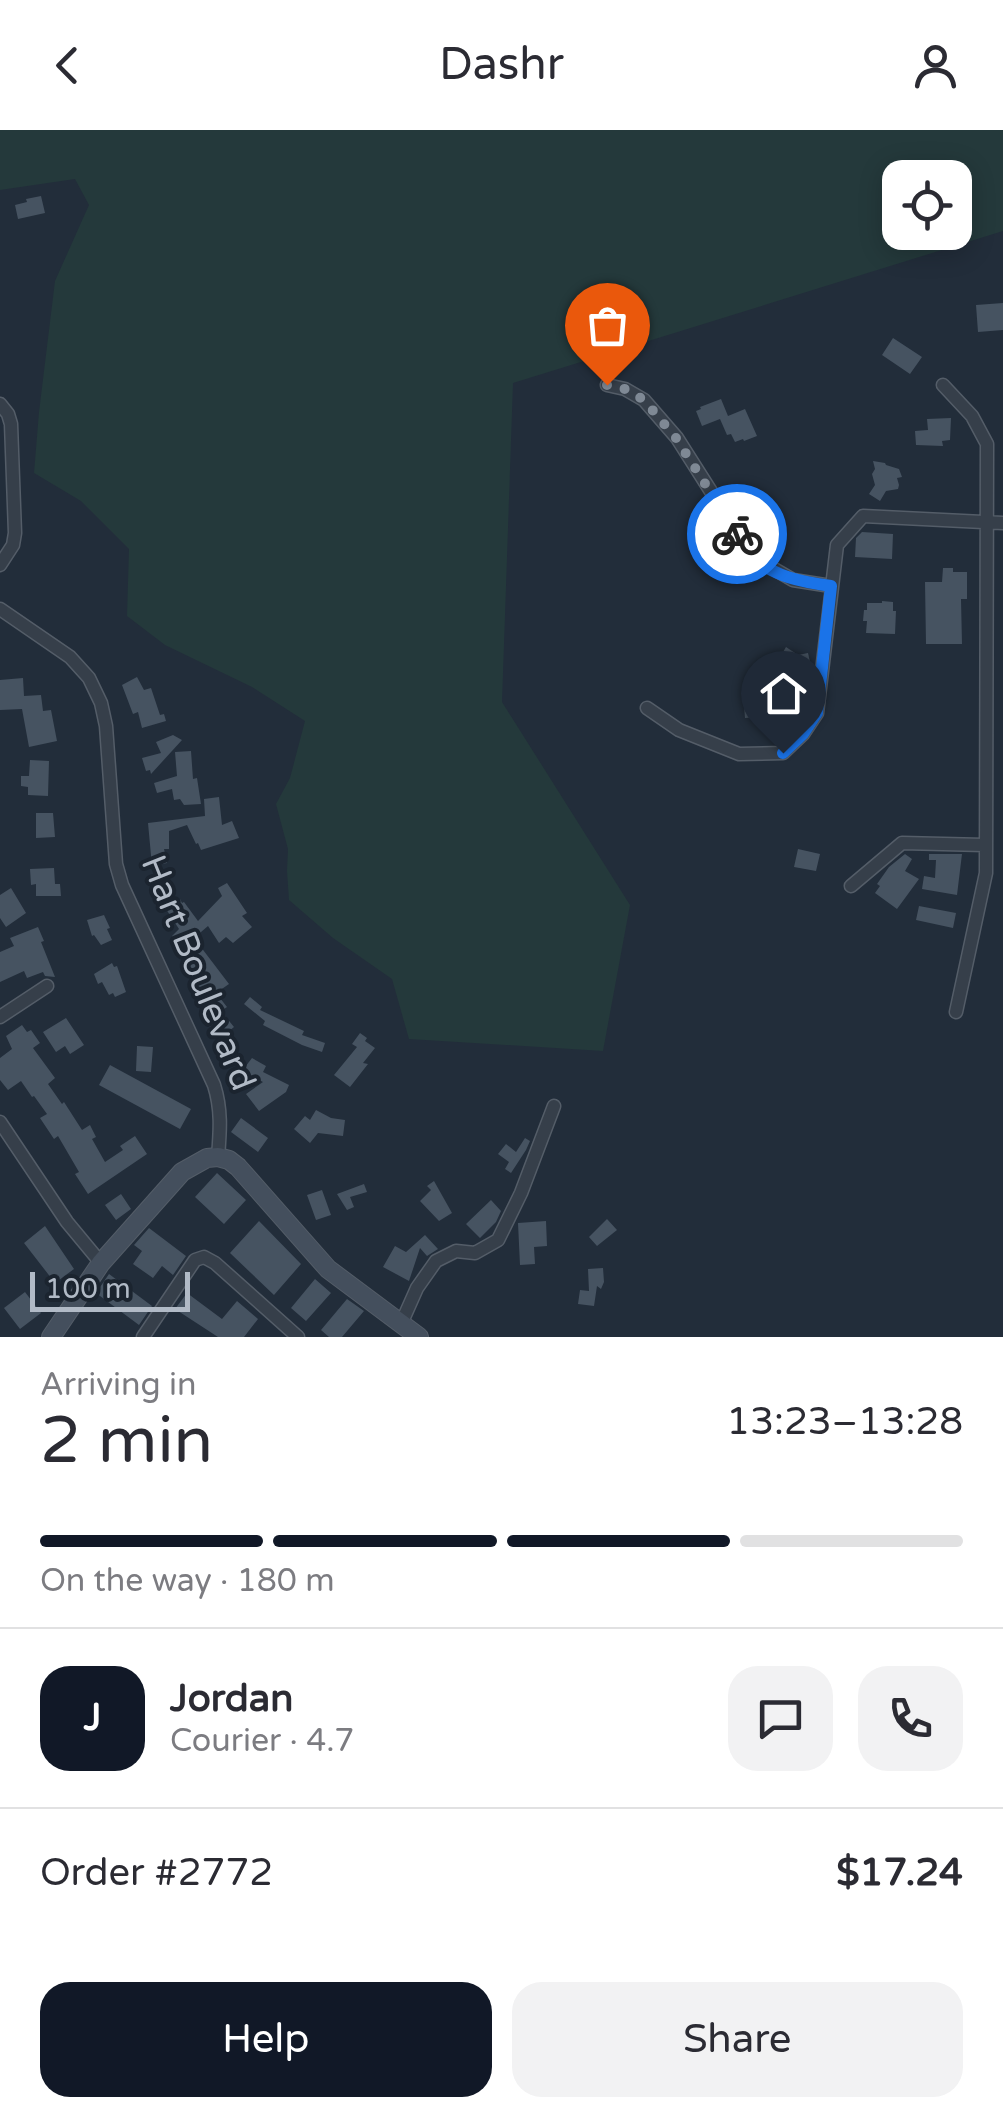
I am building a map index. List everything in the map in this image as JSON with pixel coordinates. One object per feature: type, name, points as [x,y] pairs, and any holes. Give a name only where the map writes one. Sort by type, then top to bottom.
[{"type":"street","points":[[607,385],[625,389],[644,400],[676,438],[752,556],[793,580],[831,586]]},
{"type":"street","points":[[943,385],[972,416],[987,444],[986,873],[956,1012]]},
{"type":"street","points":[[0,404],[11,424],[15,534],[0,565]]},
{"type":"street","points":[[648,708],[679,730],[739,754],[783,753],[817,713],[837,545],[863,516],[1003,522]]},
{"type":"street","name":"Hart Boulevard","points":[[0,610],[70,658],[89,678],[102,703],[116,864],[122,886],[220,1102],[218,1157]]},
{"type":"street","points":[[986,642],[1003,643]]},
{"type":"street","points":[[985,774],[1003,774]]},
{"type":"street","points":[[851,886],[902,842],[984,845]]},
{"type":"street","points":[[0,1017],[47,986]]},
{"type":"street","points":[[401,1324],[417,1288],[436,1261],[456,1251],[475,1253],[498,1240],[522,1193],[554,1106]]},
{"type":"street","points":[[0,1122],[67,1222],[100,1263]]},
{"type":"street","points":[[51,1337],[100,1263],[182,1172],[197,1162],[218,1157],[238,1167],[328,1269],[419,1337]]},
{"type":"street","points":[[144,1337],[195,1260],[204,1258],[215,1263],[298,1337]]},
{"type":"street","points":[[272,1337],[281,1322]]},
{"type":"green space","points":[[0,130],[1003,130],[1003,231],[972,241],[972,160],[882,160],[882,250],[942,250],[513,383],[502,702],[630,905],[603,1051],[409,1039],[392,979],[333,938],[289,900],[288,849],[276,804],[290,778],[305,721],[252,687],[165,645],[127,616],[129,549],[81,501],[34,473],[55,281],[89,205],[75,179],[0,190]]},
{"type":"building","points":[[41,196],[45,213],[18,219],[15,205]]},
{"type":"building","points":[[1003,303],[1003,330],[978,332],[976,305]]},
{"type":"building","points":[[893,338],[922,357],[910,374],[882,355]]},
{"type":"building","points":[[721,399],[728,416],[745,409],[757,436],[735,442],[720,419],[702,426],[696,411]]},
{"type":"building","points":[[951,418],[950,440],[942,441],[943,446],[916,445],[915,431],[928,430],[927,419]]},
{"type":"building","points":[[873,461],[899,469],[902,477],[897,478],[898,489],[886,491],[880,501],[869,494],[875,485]]},
{"type":"building","points":[[862,532],[893,534],[892,559],[855,557],[856,538]]},
{"type":"building","points":[[943,568],[967,572],[967,599],[961,599],[962,644],[926,644],[925,582],[942,582]]},
{"type":"building","points":[[893,602],[895,634],[866,633],[867,621],[863,621],[867,603]]},
{"type":"building","points":[[786,647],[798,655],[808,653],[812,671],[809,695],[804,687],[775,690],[780,721],[745,718],[746,683],[786,680],[786,662],[779,659]]},
{"type":"building","points":[[137,677],[144,690],[151,688],[166,721],[142,728],[138,712],[133,714],[122,685]]},
{"type":"building","points":[[23,678],[24,696],[41,695],[43,711],[51,710],[57,741],[29,747],[22,709],[0,710],[0,680]]},
{"type":"building","points":[[173,735],[182,740],[151,774],[146,771],[142,758],[161,753],[156,742]]},
{"type":"building","points":[[191,751],[193,779],[197,778],[201,804],[184,805],[180,799],[174,800],[172,789],[157,793],[154,783],[177,776],[175,752]]},
{"type":"building","points":[[30,760],[49,761],[48,796],[28,795],[28,787],[21,786],[21,776],[29,776]]},
{"type":"building","points":[[219,797],[222,825],[232,821],[239,838],[201,850],[187,825],[169,831],[169,849],[164,849],[167,863],[152,866],[148,823],[205,816],[204,799]]},
{"type":"building","points":[[36,813],[53,813],[55,837],[36,838]]},
{"type":"building","points":[[798,849],[820,854],[816,871],[794,867]]},
{"type":"building","points":[[905,854],[912,859],[905,871],[919,879],[897,909],[875,893],[889,867]]},
{"type":"building","points":[[929,854],[962,854],[957,895],[922,889],[924,876],[935,878],[936,860],[929,860]]},
{"type":"building","points":[[54,868],[61,896],[36,896],[30,869]]},
{"type":"building","points":[[227,883],[247,913],[242,916],[252,927],[233,943],[226,937],[219,943],[208,926],[194,938],[229,984],[216,993],[227,1007],[221,1011],[234,1027],[219,1039],[209,1026],[217,1019],[189,984],[193,982],[181,966],[191,958],[172,936],[179,929],[166,909],[180,899],[198,921],[222,896],[218,888]]},
{"type":"building","points":[[11,888],[26,913],[6,927],[0,918],[0,895]]},
{"type":"building","points":[[919,906],[956,913],[953,928],[916,920]]},
{"type":"building","points":[[104,915],[112,940],[101,945],[92,936],[87,920]]},
{"type":"building","points":[[38,927],[55,977],[43,972],[27,978],[24,971],[0,982],[0,952],[14,946],[10,938]]},
{"type":"building","points":[[112,963],[117,966],[126,992],[115,997],[113,993],[109,995],[102,982],[98,984],[94,974]]},
{"type":"building","points":[[250,997],[262,1007],[260,1010],[304,1031],[302,1035],[325,1043],[322,1052],[263,1025],[265,1021],[244,1004]]},
{"type":"building","points":[[66,1018],[84,1045],[70,1054],[65,1046],[56,1052],[43,1032]]},
{"type":"building","points":[[22,1025],[40,1043],[33,1048],[55,1078],[48,1084],[82,1130],[90,1125],[96,1137],[92,1139],[105,1162],[135,1136],[147,1154],[88,1194],[58,1136],[54,1139],[40,1118],[47,1114],[34,1096],[21,1081],[8,1090],[0,1080],[0,1058],[12,1049],[6,1036]]},
{"type":"building","points":[[360,1033],[375,1048],[350,1087],[334,1075],[357,1047],[352,1044]]},
{"type":"building","points":[[137,1046],[153,1047],[151,1072],[136,1071]]},
{"type":"building","points":[[252,1058],[266,1066],[263,1072],[289,1085],[286,1092],[259,1111],[246,1094],[263,1082],[242,1071]]},
{"type":"building","points":[[110,1065],[191,1109],[180,1129],[99,1085]]},
{"type":"building","points":[[316,1110],[345,1120],[343,1136],[318,1133],[310,1143],[294,1129],[305,1116],[310,1120]]},
{"type":"building","points":[[241,1118],[268,1138],[258,1152],[231,1132]]},
{"type":"building","points":[[525,1138],[530,1141],[511,1173],[505,1169],[509,1162],[498,1154],[506,1144],[516,1152]]},
{"type":"building","points":[[217,1173],[246,1200],[224,1224],[195,1197]]},
{"type":"building","points":[[434,1181],[452,1213],[439,1221],[420,1201]]},
{"type":"building","points":[[364,1184],[367,1192],[350,1197],[354,1207],[347,1210],[337,1194]]},
{"type":"building","points":[[322,1190],[331,1215],[316,1220],[307,1195]]},
{"type":"building","points":[[121,1194],[131,1209],[116,1220],[105,1205]]},
{"type":"building","points":[[491,1200],[501,1211],[480,1238],[466,1224]]},
{"type":"building","points":[[607,1219],[617,1230],[597,1246],[589,1237]]},
{"type":"building","points":[[259,1221],[301,1264],[274,1295],[230,1253]]},
{"type":"building","points":[[546,1221],[547,1246],[534,1247],[535,1264],[520,1265],[518,1223]]},
{"type":"building","points":[[45,1226],[74,1269],[55,1283],[24,1243]]},
{"type":"building","points":[[149,1228],[186,1256],[173,1275],[162,1266],[153,1278],[133,1264],[142,1251],[134,1245]]},
{"type":"building","points":[[425,1235],[438,1249],[427,1256],[420,1248],[409,1281],[383,1267],[395,1246],[406,1252]]},
{"type":"building","points":[[603,1268],[604,1282],[601,1289],[597,1286],[594,1306],[578,1304],[580,1290],[589,1291],[588,1269]]},
{"type":"building","points":[[109,1274],[152,1306],[139,1325],[96,1293]]},
{"type":"building","points":[[315,1279],[331,1293],[306,1321],[291,1308]]},
{"type":"building","points":[[25,1292],[41,1313],[20,1329],[4,1308]]},
{"type":"building","points":[[187,1293],[222,1319],[237,1301],[258,1319],[244,1337],[218,1337],[175,1309]]},
{"type":"building","points":[[347,1299],[364,1311],[342,1337],[329,1337],[321,1330]]},
{"type":"way so far","points":[[607,385],[625,389],[644,400],[676,438],[737,534]]},
{"type":"route","points":[[737,534],[752,556],[772,569],[793,580],[831,586],[817,713],[783,753]]}]
